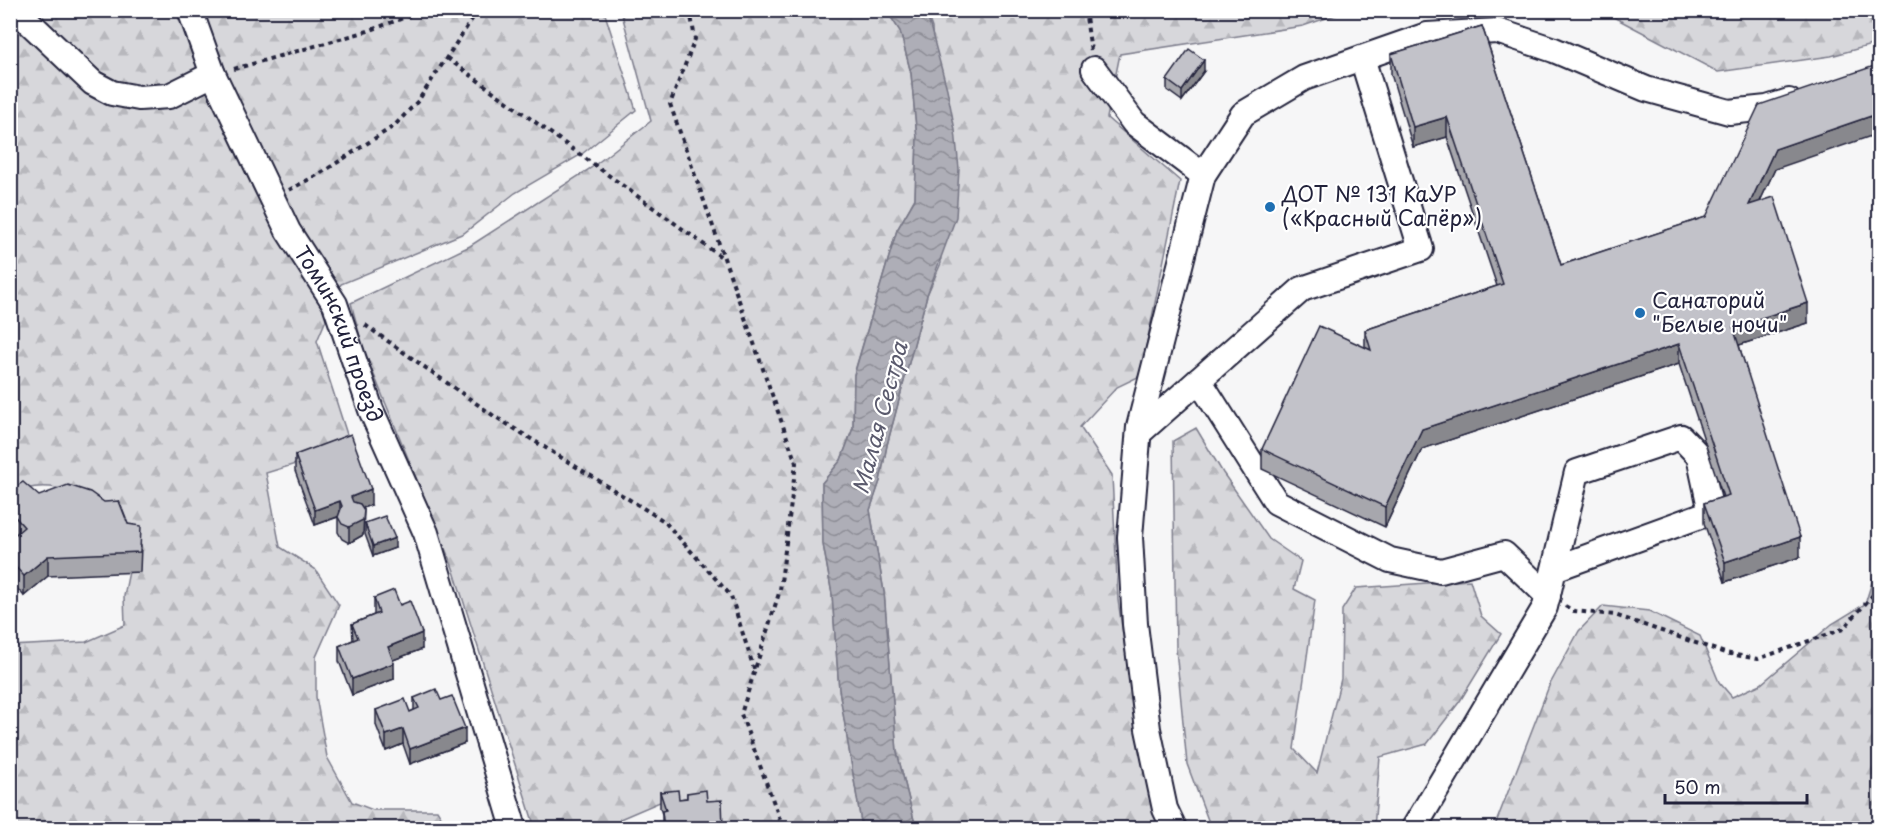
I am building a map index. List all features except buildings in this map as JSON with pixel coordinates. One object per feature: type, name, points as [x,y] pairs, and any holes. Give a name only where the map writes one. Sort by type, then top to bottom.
[{"type":"street","points":[[16,10],[93,83],[112,93],[139,98],[170,96],[213,75]]},
{"type":"street","name":"Томинский проезд","points":[[190,10],[213,75],[288,231],[335,304],[371,410],[426,533],[513,828]]},
{"type":"street","points":[[1174,828],[1165,809],[1148,729],[1135,624],[1130,537],[1139,433],[1203,175],[1243,114],[1304,78],[1427,35],[1497,31],[1554,50],[1646,89],[1729,112],[1767,108],[1812,94]]},
{"type":"street","points":[[1139,433],[1302,289],[1420,249],[1362,58]]},
{"type":"street","points":[[1094,69],[1134,123],[1203,175]]},
{"type":"street","points":[[1199,380],[1276,502],[1390,560],[1441,571],[1504,554],[1548,596]]},
{"type":"street","points":[[1414,828],[1545,607],[1548,596],[1554,569],[1577,472],[1681,437],[1699,456],[1711,512],[1554,569]]},
{"type":"path","points":[[213,75],[368,30],[425,10]]},
{"type":"path","points":[[273,199],[321,173],[394,126],[418,101],[478,10]]},
{"type":"path","points":[[690,10],[694,39],[670,104],[796,463],[780,590],[741,714],[783,828]]},
{"type":"path","points":[[1084,10],[1094,69]]},
{"type":"path","points":[[447,58],[725,260]]},
{"type":"path","points":[[363,323],[494,416],[664,521],[731,596],[755,670]]},
{"type":"path","points":[[1548,596],[1574,611],[1615,615],[1725,653],[1758,659],[1843,629],[1880,587]]},
{"type":"green space","points":[[11,11],[604,11],[636,110],[582,154],[515,193],[464,233],[341,284],[317,341],[351,447],[266,473],[280,547],[315,569],[339,605],[316,657],[316,697],[327,757],[352,802],[373,810],[437,810],[448,828],[11,828],[11,646],[86,642],[125,625],[124,596],[132,557],[102,510],[81,496],[70,491],[46,487],[22,490],[11,495]]},
{"type":"green space","points":[[621,11],[887,11],[900,31],[911,73],[917,138],[915,199],[897,230],[854,374],[853,428],[841,460],[822,483],[823,544],[832,594],[839,689],[862,828],[718,828],[669,798],[620,819],[621,828],[535,828],[453,568],[363,348],[351,303],[470,246],[591,168],[651,121]]},
{"type":"green space","points":[[926,11],[1347,11],[1303,26],[1120,54],[1107,118],[1180,181],[1140,376],[1117,387],[1080,427],[1112,475],[1118,600],[1137,731],[1165,828],[916,828],[897,752],[884,592],[870,510],[880,481],[887,445],[927,295],[941,263],[932,28]]},
{"type":"green space","points":[[1602,11],[1879,11],[1879,43],[1831,56],[1718,72]]},
{"type":"green space","points":[[1196,428],[1223,473],[1269,539],[1301,561],[1294,589],[1315,600],[1294,749],[1317,773],[1341,679],[1342,610],[1356,588],[1470,580],[1481,616],[1501,634],[1460,701],[1427,744],[1380,757],[1374,828],[1211,828],[1187,764],[1176,649],[1173,441]]},
{"type":"green space","points":[[1879,560],[1879,828],[1494,828],[1549,686],[1579,631],[1603,606],[1649,611],[1700,636],[1719,682],[1732,697],[1761,684],[1832,624],[1865,604]]},
{"type":"water","name":"Малая Сестра","points":[[887,11],[926,11],[947,89],[955,130],[959,169],[956,217],[927,295],[887,445],[880,481],[870,510],[884,592],[897,752],[916,828],[862,828],[839,689],[832,594],[823,544],[822,483],[841,460],[853,428],[854,375],[897,230],[915,199],[917,138],[911,73],[900,31]]},
{"type":"place","name":"ДОТ № 131 КаУР («Красный Сапёр»)","points":[[1270,207]]},
{"type":"place","name":"Санаторий \"Белые ночи\"","points":[[1640,313]]}]
